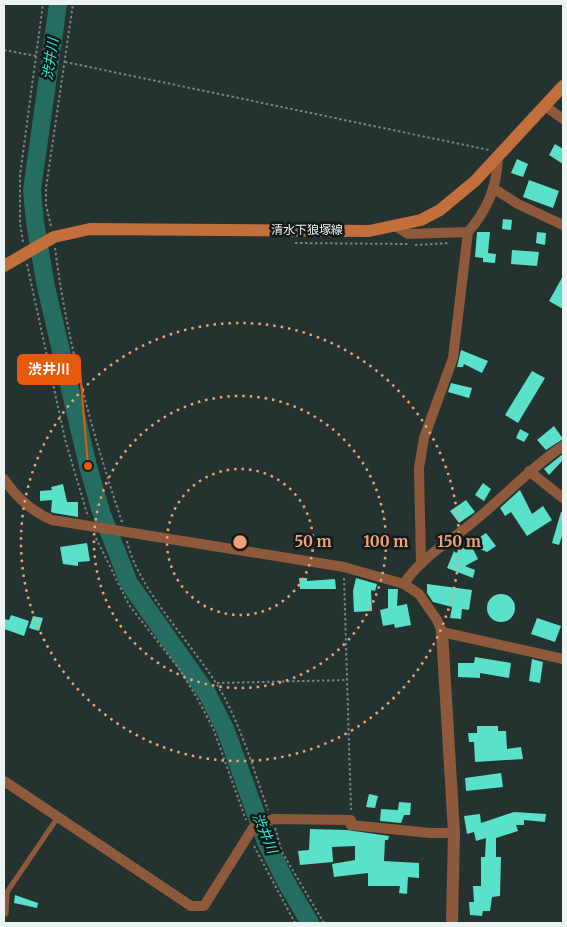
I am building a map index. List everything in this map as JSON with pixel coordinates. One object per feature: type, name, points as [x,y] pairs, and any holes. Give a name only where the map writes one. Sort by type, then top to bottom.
[{"type":"main road","name":"清水下狼塚線","points":[[4,266],[50,239],[90,229],[369,231],[396,227],[421,220],[440,210],[462,193],[498,158],[563,86]]},
{"type":"street","points":[[545,106],[563,119]]},
{"type":"street","points":[[421,564],[418,485],[420,460],[428,422],[448,377],[453,358],[468,232],[486,209],[498,171],[498,158]]},
{"type":"street","points":[[492,188],[518,204],[563,225]]},
{"type":"street","points":[[396,227],[408,234],[468,232]]},
{"type":"street","points":[[404,584],[411,572],[473,522],[529,471],[563,446]]},
{"type":"street","points":[[529,471],[563,498]]},
{"type":"street","points":[[4,479],[12,492],[40,515],[52,520],[344,567],[404,584],[419,594],[437,620],[442,632],[454,833],[452,923]]},
{"type":"street","points":[[442,632],[563,659]]},
{"type":"street","points":[[4,781],[191,906],[198,908],[204,906],[250,833],[271,820],[351,820],[352,825],[430,833],[454,833]]},
{"type":"lane","points":[[6,914],[7,892],[58,817]]},
{"type":"path","points":[[43,4],[20,175],[20,223],[29,251],[65,439],[94,527],[129,605],[180,670],[213,728],[253,845],[295,923]]},
{"type":"path","points":[[73,4],[46,188],[46,205],[50,239],[90,425],[123,532],[142,578],[216,683],[231,713],[282,852],[324,923]]},
{"type":"path","points":[[4,50],[36,56]]},
{"type":"path","points":[[64,62],[488,149],[498,158]]},
{"type":"path","points":[[344,567],[351,820]]},
{"type":"path","points":[[216,683],[347,680]]},
{"type":"building","points":[[555,144],[563,149],[563,164],[549,155]]},
{"type":"building","points":[[517,159],[528,164],[523,177],[511,173]]},
{"type":"building","points":[[529,180],[559,191],[553,208],[523,197]]},
{"type":"building","points":[[503,219],[512,220],[511,230],[502,229]]},
{"type":"building","points":[[477,232],[490,232],[488,253],[496,254],[495,263],[483,262],[483,258],[475,257]]},
{"type":"building","points":[[537,232],[546,233],[545,245],[536,243]]},
{"type":"building","points":[[512,250],[539,252],[537,266],[511,264]]},
{"type":"building","points":[[563,276],[563,309],[549,301]]},
{"type":"building","points":[[461,350],[488,361],[482,373],[464,364],[463,367],[457,367]]},
{"type":"building","points":[[532,371],[545,378],[518,423],[505,415]]},
{"type":"building","points":[[451,383],[472,388],[469,398],[448,392]]},
{"type":"building","points":[[554,426],[563,439],[546,450],[537,440]]},
{"type":"building","points":[[520,429],[529,434],[524,442],[516,438]]},
{"type":"building","points":[[563,454],[563,460],[549,475],[544,469]]},
{"type":"building","points":[[483,483],[491,489],[484,501],[475,495]]},
{"type":"building","points":[[63,484],[67,502],[78,502],[78,517],[51,512],[52,500],[40,501],[40,491],[52,490],[51,487]]},
{"type":"building","points":[[520,490],[532,514],[543,506],[552,520],[527,536],[511,512],[505,516],[500,508]]},
{"type":"building","points":[[466,500],[475,512],[459,523],[450,511]]},
{"type":"building","points":[[561,512],[563,512],[563,533],[559,545],[552,543]]},
{"type":"building","points":[[486,533],[496,546],[487,552],[471,545],[478,559],[465,566],[475,570],[473,578],[447,568],[454,551],[456,553]]},
{"type":"building","points":[[87,543],[90,561],[78,562],[78,566],[63,564],[60,547]]},
{"type":"building","points":[[299,578],[307,578],[307,581],[335,579],[336,589],[300,589]]},
{"type":"building","points":[[356,578],[377,584],[375,591],[371,590],[372,611],[354,612],[353,591]]},
{"type":"building","points":[[427,584],[472,590],[469,610],[462,609],[461,619],[450,618],[452,607],[433,602],[427,593]]},
{"type":"building","points":[[388,589],[398,589],[397,606],[407,604],[411,625],[395,628],[394,624],[383,626],[380,610],[388,608]]},
{"type":"building","points":[[501,594],[511,598],[515,608],[511,618],[501,622],[491,618],[487,608],[491,598]]},
{"type":"building","points":[[11,615],[29,621],[24,636],[4,629],[4,619],[9,620]]},
{"type":"building","points":[[33,616],[43,618],[39,631],[29,628]]},
{"type":"building","points":[[537,618],[561,626],[555,642],[531,634]]},
{"type":"building","points":[[475,657],[511,663],[509,678],[480,673],[480,678],[458,677],[458,663],[474,663]]},
{"type":"building","points":[[532,659],[543,662],[540,683],[529,681]]},
{"type":"building","points":[[477,726],[498,726],[498,731],[506,731],[507,749],[521,747],[523,759],[475,762],[474,742],[469,742],[468,733],[477,733]]},
{"type":"building","points":[[501,773],[503,787],[466,791],[465,778]]},
{"type":"building","points":[[369,794],[378,796],[375,808],[366,807]]},
{"type":"building","points":[[399,802],[411,803],[410,815],[404,815],[401,823],[380,821],[381,809],[398,810]]},
{"type":"building","points":[[514,812],[546,814],[545,822],[524,820],[524,825],[516,825],[518,831],[496,838],[496,857],[501,857],[500,896],[492,897],[490,911],[483,911],[482,916],[470,915],[469,902],[474,902],[473,886],[481,886],[481,857],[485,857],[486,838],[476,841],[474,832],[467,834],[464,816],[480,814],[481,823]]},
{"type":"building","points":[[310,829],[347,830],[389,836],[388,840],[385,840],[384,861],[419,863],[419,878],[408,877],[407,894],[399,893],[400,886],[368,886],[368,873],[334,877],[332,864],[355,860],[355,846],[332,847],[333,862],[300,865],[298,851],[309,850]]},
{"type":"building","points":[[15,895],[38,903],[37,908],[14,903]]},
{"type":"waterway","name":"渋井川","points":[[58,4],[32,190],[35,222],[46,287],[88,466],[101,512],[129,583],[208,695],[226,731],[266,842],[286,882],[310,923]]},
{"type":"place","name":"渋井川","points":[[88,466]]}]
